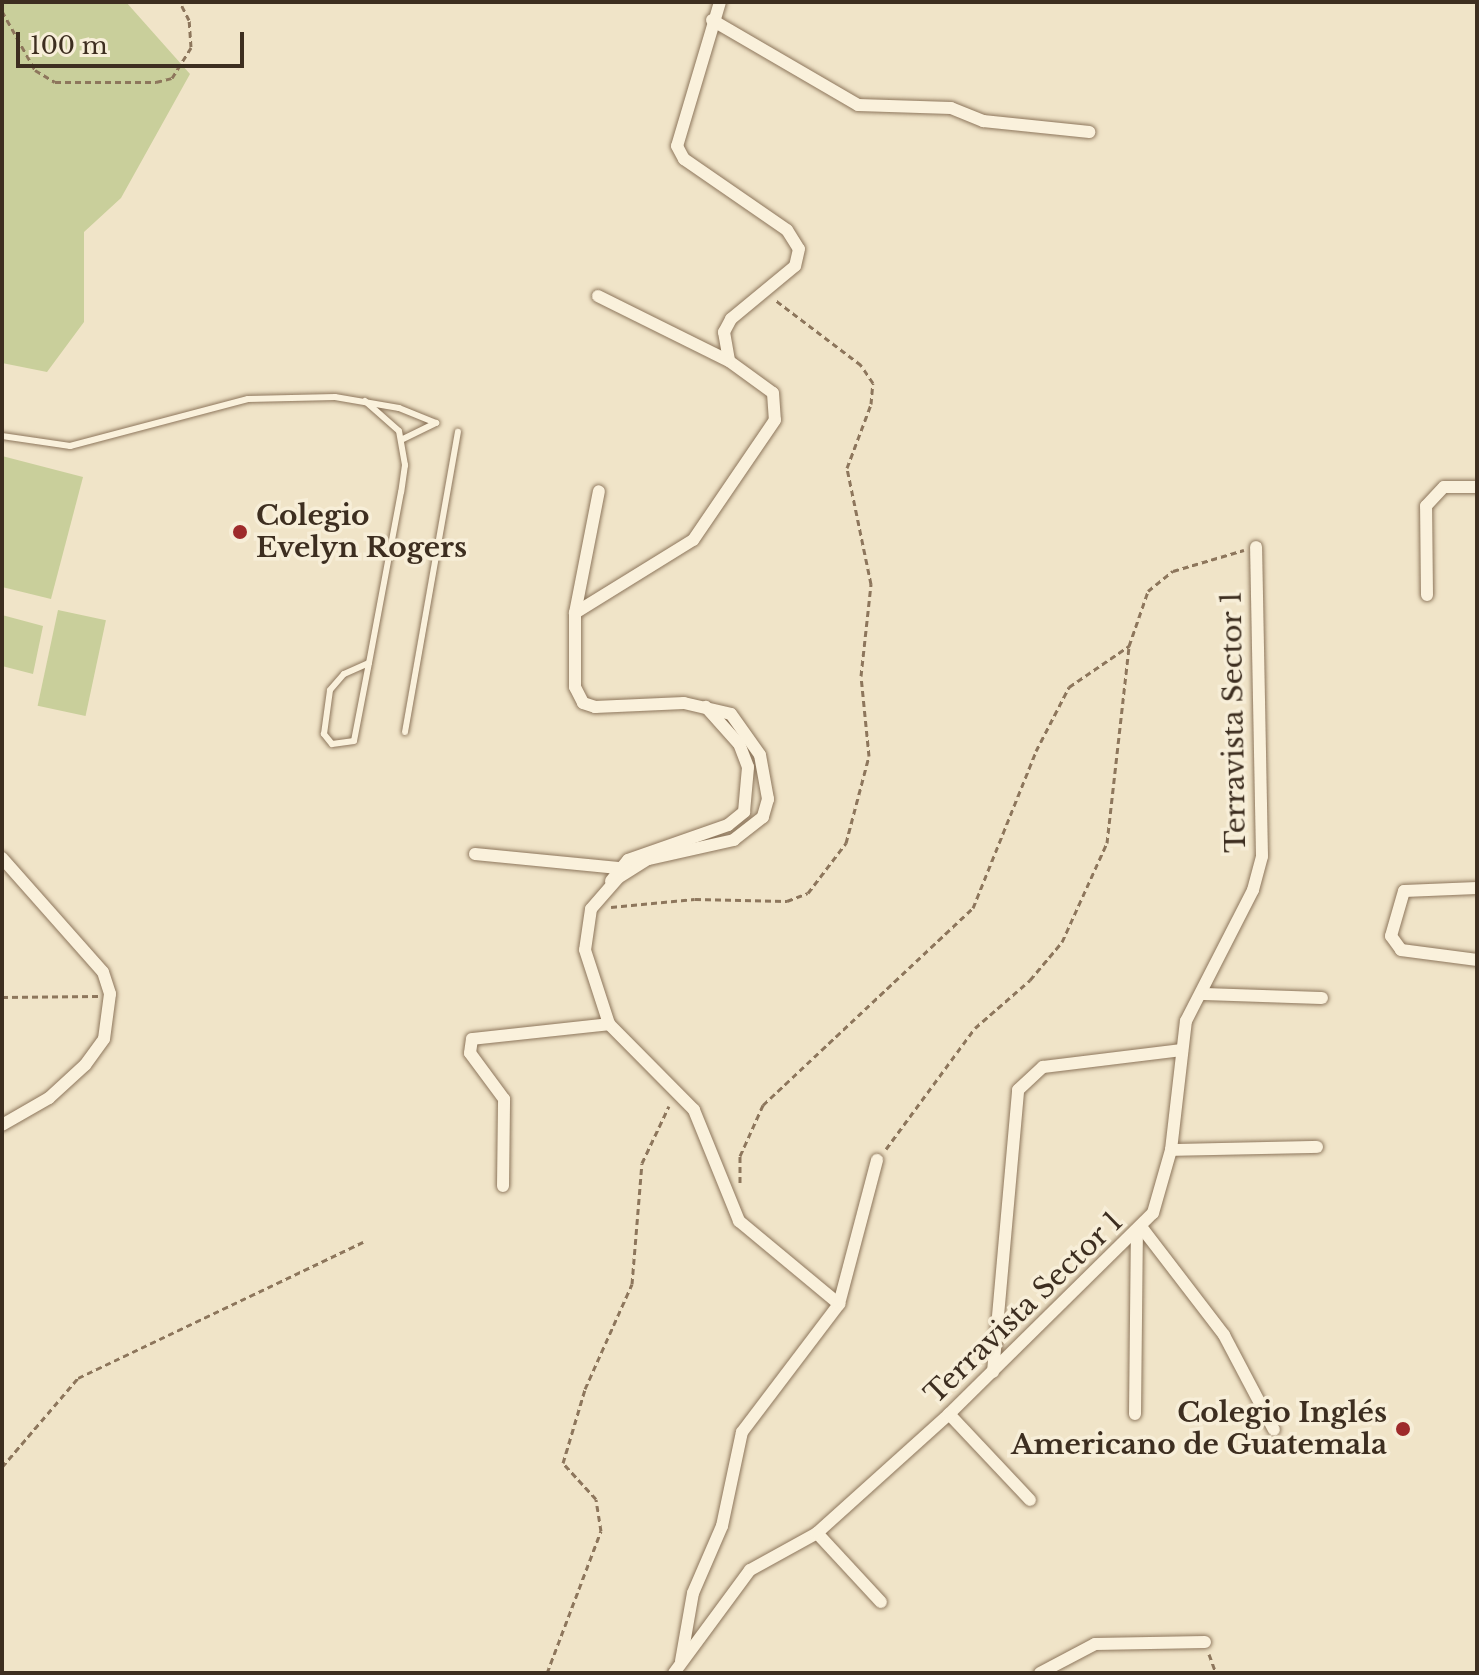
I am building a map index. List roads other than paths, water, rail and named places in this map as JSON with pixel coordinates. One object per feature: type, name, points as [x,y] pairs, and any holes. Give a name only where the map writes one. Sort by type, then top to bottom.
[{"type":"street","points":[[720,2],[712,20],[677,146],[684,159],[793,237],[799,249],[795,266],[727,326],[729,361]]},
{"type":"street","points":[[712,20],[858,105],[951,108],[983,121],[1089,132]]},
{"type":"street","points":[[575,613],[693,540],[772,429],[773,393],[729,361],[598,296]]},
{"type":"street","points":[[1427,595],[1428,500],[1451,485],[1477,487]]},
{"type":"street","points":[[599,491],[575,613],[575,687],[583,703],[704,705],[731,714],[760,755],[768,799],[763,817],[734,840],[635,865],[591,909],[585,950],[609,1024],[676,1092],[709,1138],[725,1198],[739,1221],[839,1304]]},
{"type":"street","name":"Terravista Sector 1","points":[[674,1673],[750,1570],[817,1533],[949,1414],[1140,1232],[1162,1192],[1171,1150],[1186,1021],[1203,994],[1262,856],[1256,547]]},
{"type":"street","points":[[604,893],[618,868],[649,849],[728,825],[744,812],[748,767],[739,744],[704,705]]},
{"type":"street","points":[[475,854],[618,868]]},
{"type":"street","points":[[2,858],[103,972],[110,994],[104,1039],[85,1065],[49,1098],[2,1125]]},
{"type":"street","points":[[1477,888],[1404,891],[1391,936],[1401,950],[1477,960]]},
{"type":"street","points":[[1203,994],[1322,998]]},
{"type":"street","points":[[503,1186],[504,1099],[470,1053],[472,1039],[609,1024]]},
{"type":"street","points":[[993,1372],[1018,1090],[1043,1067],[1182,1050]]},
{"type":"street","points":[[1171,1150],[1317,1147]]},
{"type":"street","points":[[681,1661],[693,1593],[722,1526],[742,1432],[839,1304],[846,1260],[877,1160]]},
{"type":"street","points":[[1135,1414],[1140,1232]]},
{"type":"street","points":[[1140,1232],[1224,1335],[1274,1430]]},
{"type":"street","points":[[949,1414],[1030,1500]]},
{"type":"street","points":[[817,1533],[881,1602]]},
{"type":"street","points":[[1040,1673],[1088,1645],[1205,1642]]},
{"type":"lane","points":[[2,436],[70,446],[248,399],[365,401],[436,423],[403,439]]},
{"type":"lane","points":[[365,401],[403,439],[401,492],[369,663],[354,741],[334,745],[325,739],[328,697],[338,678],[369,663]]},
{"type":"lane","points":[[405,732],[458,432]]},
{"type":"place","name":"Colegio Evelyn Rogers","points":[[240,532]]},
{"type":"place","name":"Colegio Inglés Americano de Guatemala","points":[[1403,1429]]}]
